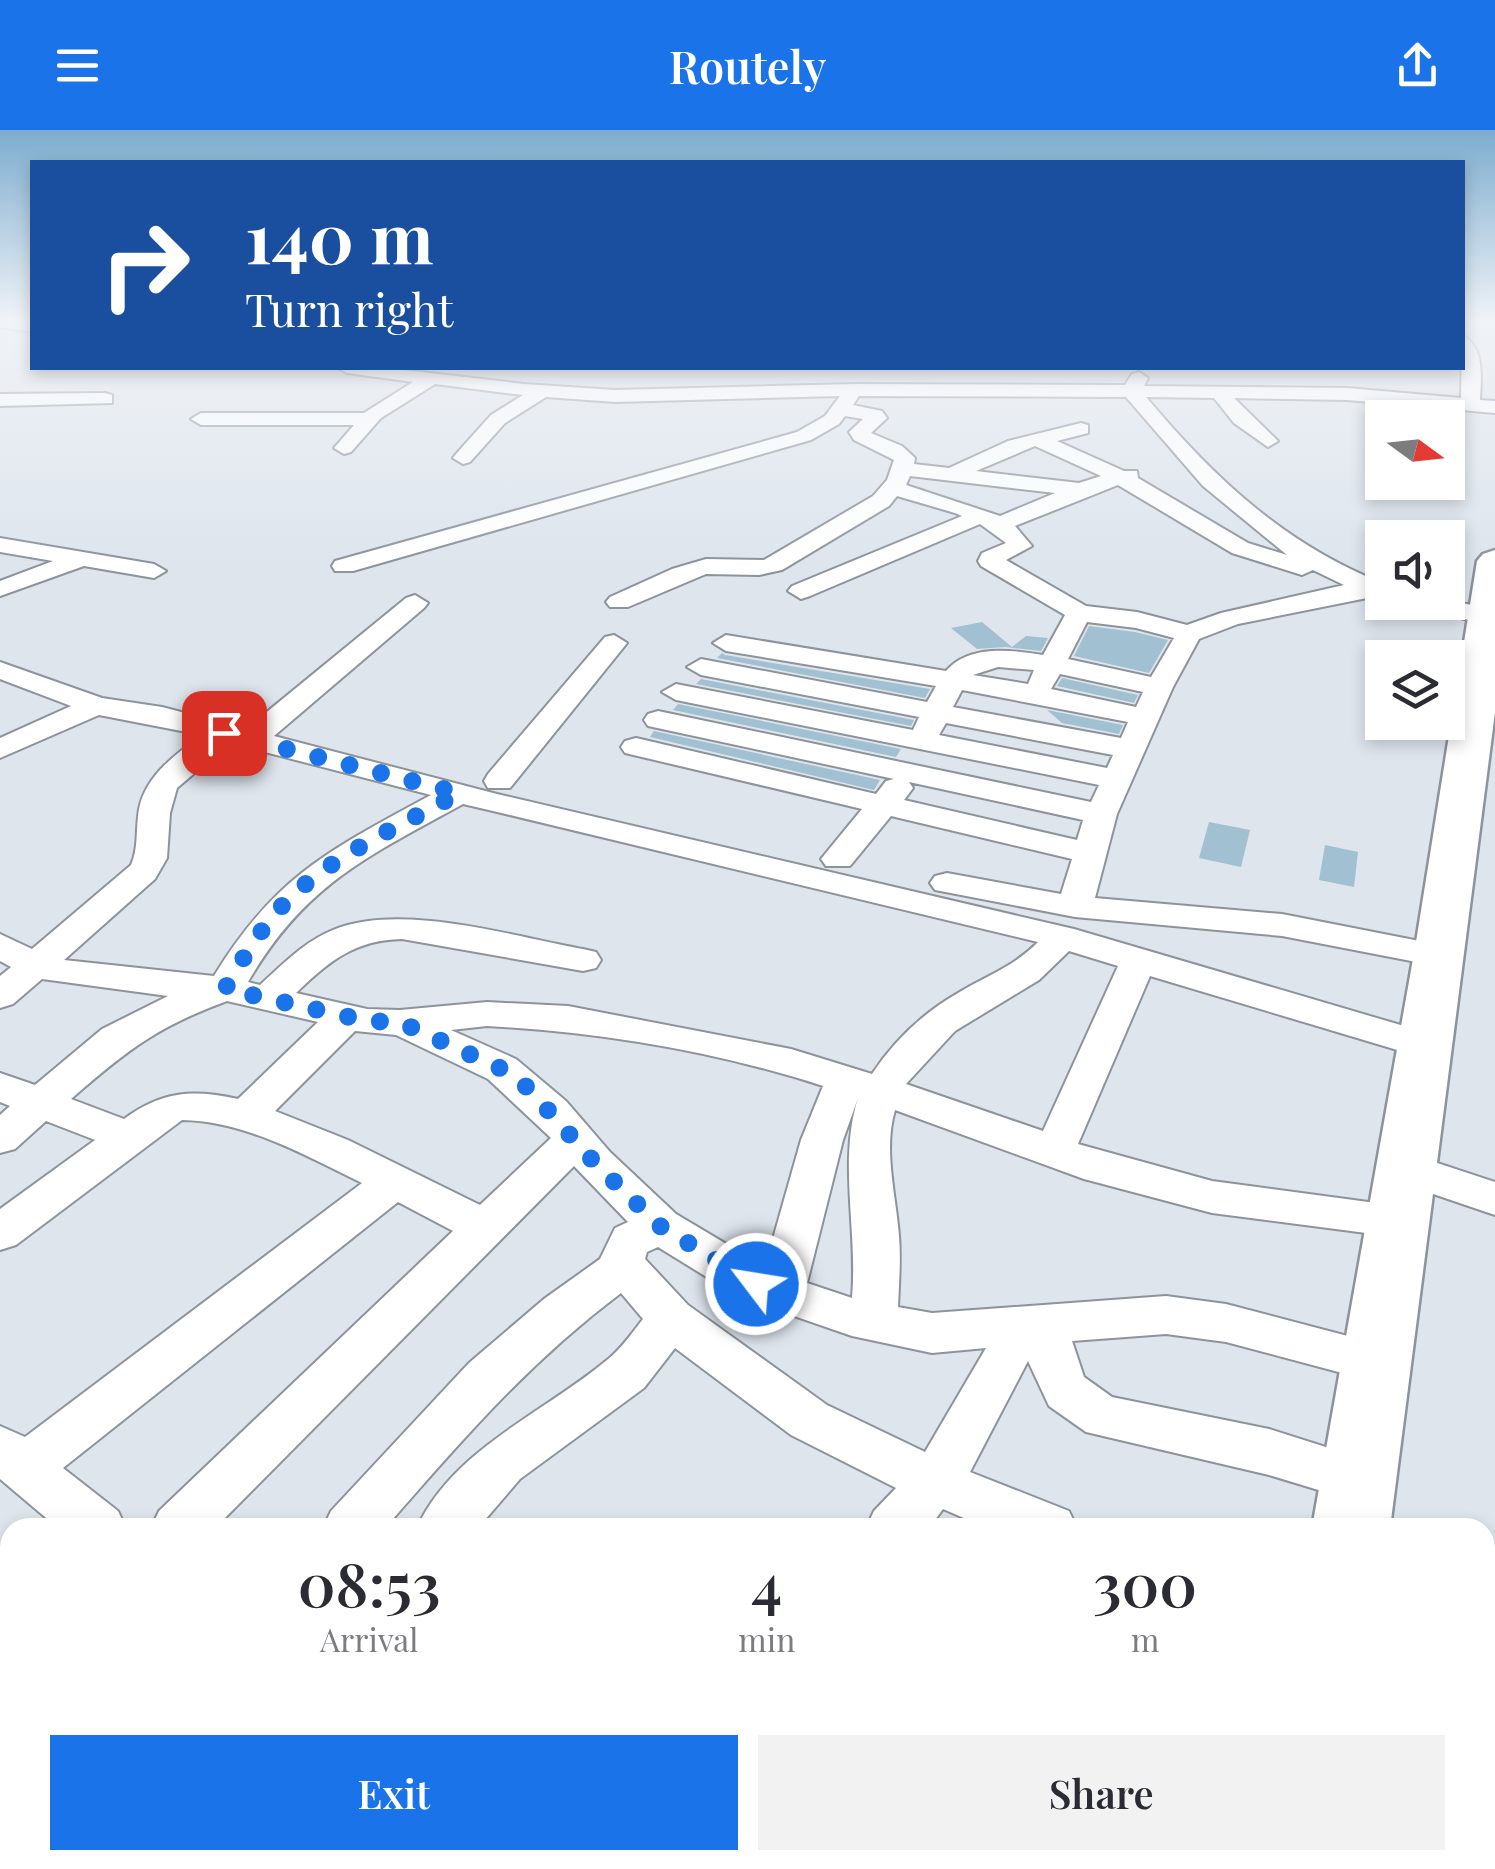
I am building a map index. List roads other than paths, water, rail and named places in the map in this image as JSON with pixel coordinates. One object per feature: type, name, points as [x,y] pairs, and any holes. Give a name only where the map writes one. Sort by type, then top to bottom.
[{"type":"street","points":[[344,448],[369,419],[397,401]]},
{"type":"street","points":[[463,458],[498,419],[527,401]]},
{"type":"street","points":[[662,401],[667,407],[739,414]]},
{"type":"street","points":[[761,401],[841,407],[947,401]]},
{"type":"street","points":[[1139,401],[1197,471],[1271,534],[1365,585]]},
{"type":"street","points":[[1226,401],[1241,419],[1268,440]]},
{"type":"street","points":[[1465,403],[1495,407]]},
{"type":"street","points":[[344,566],[804,436],[841,407]]},
{"type":"street","points":[[620,602],[704,567],[731,565],[754,570],[774,566],[860,516],[897,478],[902,454],[859,432],[877,418],[875,415],[841,407],[790,419]]},
{"type":"street","points":[[201,418],[369,419]]},
{"type":"street","points":[[954,474],[1036,439],[1080,428]]},
{"type":"street","points":[[1036,439],[1121,477],[1240,548],[1365,585]]},
{"type":"street","points":[[801,591],[988,521],[1038,513],[1076,489],[1121,477],[1197,471]]},
{"type":"street","points":[[897,478],[954,474],[1076,489]]},
{"type":"street","points":[[897,478],[988,521],[1019,542],[1020,546],[990,561],[1079,614],[1137,620],[1189,634],[1230,618],[1365,586]]},
{"type":"street","points":[[0,545],[154,570]]},
{"type":"street","points":[[0,589],[85,558]]},
{"type":"street","points":[[1032,1327],[1060,1388],[1079,1407],[1104,1418],[1269,1452],[1355,1503],[1489,627],[1495,560]]},
{"type":"street","points":[[0,996],[143,872],[152,860],[154,810],[160,790],[180,766],[252,734],[416,603]]},
{"type":"street","points":[[1013,728],[1079,614]]},
{"type":"street","points":[[1465,618],[1489,627]]},
{"type":"street","points":[[1070,739],[1137,620]]},
{"type":"street","points":[[781,1293],[822,1140],[864,1084],[961,1008],[1028,974],[1047,959],[1068,922],[1102,814],[1129,749],[1189,634]]},
{"type":"street","points":[[498,781],[614,643]]},
{"type":"street","points":[[726,643],[1035,694],[1144,717]]},
{"type":"street","points":[[0,649],[82,684],[459,793],[1068,922],[1282,926],[1437,954]]},
{"type":"street","points":[[838,859],[888,804],[962,669],[973,662],[1012,658],[1159,687]]},
{"type":"street","points":[[701,667],[1129,749]]},
{"type":"street","points":[[0,670],[96,706],[498,781],[838,859],[1068,922],[1139,960],[1424,1046]]},
{"type":"street","points":[[676,692],[1116,779]]},
{"type":"street","points":[[0,749],[96,706]]},
{"type":"street","points":[[658,720],[1102,814]]},
{"type":"street","points":[[636,747],[1090,852]]},
{"type":"street","points":[[0,1138],[116,1038],[143,1020],[225,989],[254,941],[284,904],[324,872],[459,793]]},
{"type":"street","points":[[268,996],[326,946],[346,934],[375,927],[402,928],[583,960]]},
{"type":"street","points":[[0,944],[36,966],[225,989],[347,1016],[400,1022],[487,1014],[568,1018],[702,1042],[864,1084],[1099,1168],[1212,1197],[1402,1194],[1495,1199]]},
{"type":"street","points":[[1054,1152],[1139,960]]},
{"type":"street","points":[[245,1117],[347,1016]]},
{"type":"street","points":[[400,1022],[502,1069],[528,1088],[660,1226],[756,1284],[781,1293],[874,1321],[932,1333],[1166,1315],[1226,1323],[1376,1362]]},
{"type":"street","points":[[864,1084],[878,1241],[874,1321]]},
{"type":"street","points":[[0,1088],[129,1137]]},
{"type":"street","points":[[0,1233],[152,1119],[178,1106],[202,1106],[245,1117],[342,1154],[485,1228]]},
{"type":"street","points":[[188,1518],[575,1140]]},
{"type":"street","points":[[87,1518],[12,1458],[396,1182]]},
{"type":"street","points":[[660,1226],[630,1240],[622,1255],[624,1266],[671,1318],[809,1420],[1014,1518]]},
{"type":"street","points":[[359,1518],[486,1378],[561,1312],[624,1266]]},
{"type":"street","points":[[453,1518],[502,1463],[627,1373],[671,1318]]},
{"type":"street","points":[[901,1518],[970,1432],[1032,1327]]}]
